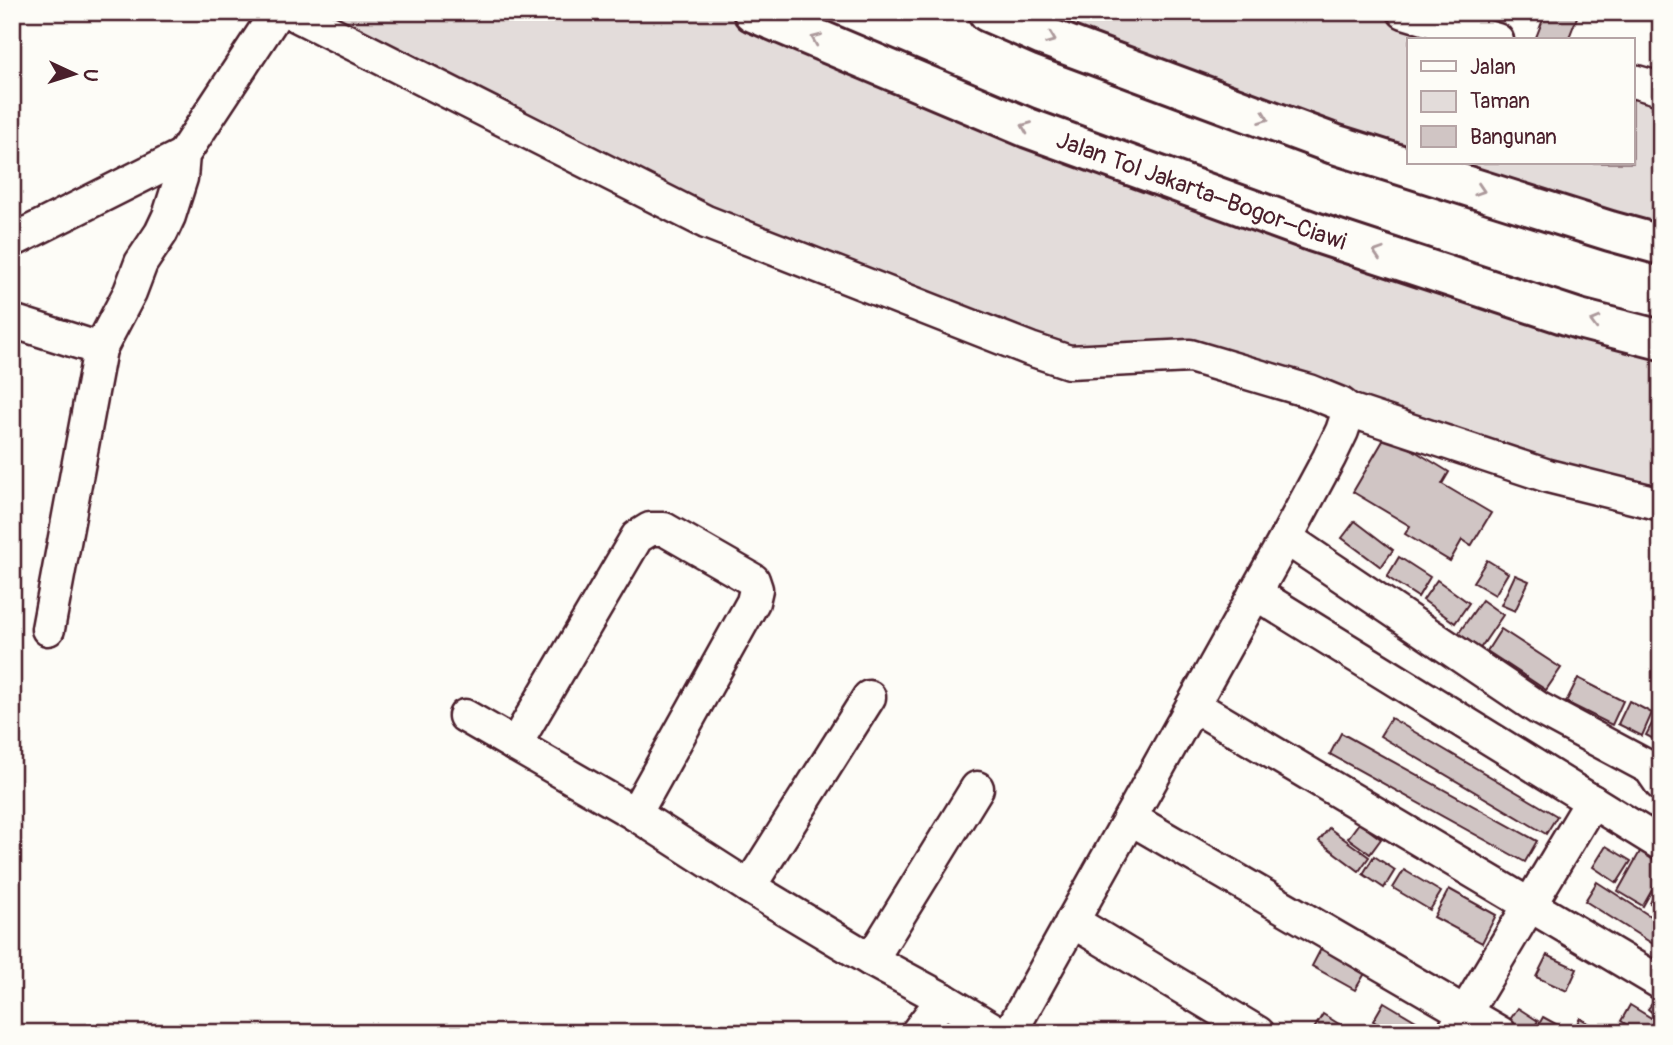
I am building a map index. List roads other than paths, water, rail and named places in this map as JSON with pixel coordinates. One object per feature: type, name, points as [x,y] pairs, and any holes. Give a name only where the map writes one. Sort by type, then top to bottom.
[{"type":"highway","name":"Jalan Tol Jakarta–Bogor–Ciawi","points":[[752,12],[1028,128],[1302,228],[1579,319],[1661,340]]},
{"type":"highway","points":[[988,12],[1042,36],[1334,144],[1610,232],[1661,245]]},
{"type":"street","points":[[48,629],[100,349],[130,292],[141,263],[161,233],[169,215],[181,178],[183,155],[277,12]]},
{"type":"street","points":[[290,12],[706,222],[1030,349],[1069,362],[1190,356],[1309,391],[1349,410],[1548,476],[1661,504]]},
{"type":"street","points":[[1405,12],[1490,38]]},
{"type":"street","points":[[1634,81],[1661,89]]},
{"type":"street","points":[[12,241],[183,155]]},
{"type":"street","points":[[12,321],[100,349]]},
{"type":"street","points":[[1010,1033],[1286,538],[1329,458],[1349,410]]},
{"type":"street","points":[[515,745],[637,537],[650,529],[664,529],[753,580],[756,589],[753,602],[635,814]]},
{"type":"street","points":[[1286,538],[1538,708],[1650,768],[1661,784]]},
{"type":"street","points":[[1255,593],[1661,844]]},
{"type":"street","points":[[749,887],[869,697]]},
{"type":"street","points":[[1193,705],[1661,983]]},
{"type":"street","points":[[465,716],[635,814],[870,960],[999,1033]]},
{"type":"street","points":[[870,960],[977,788]]},
{"type":"street","points":[[1459,1022],[1592,801]]},
{"type":"street","points":[[1129,818],[1459,1022],[1500,1033]]},
{"type":"street","points":[[1072,921],[1258,1033]]},
{"type":"street","points":[[917,1033],[943,999]]}]
